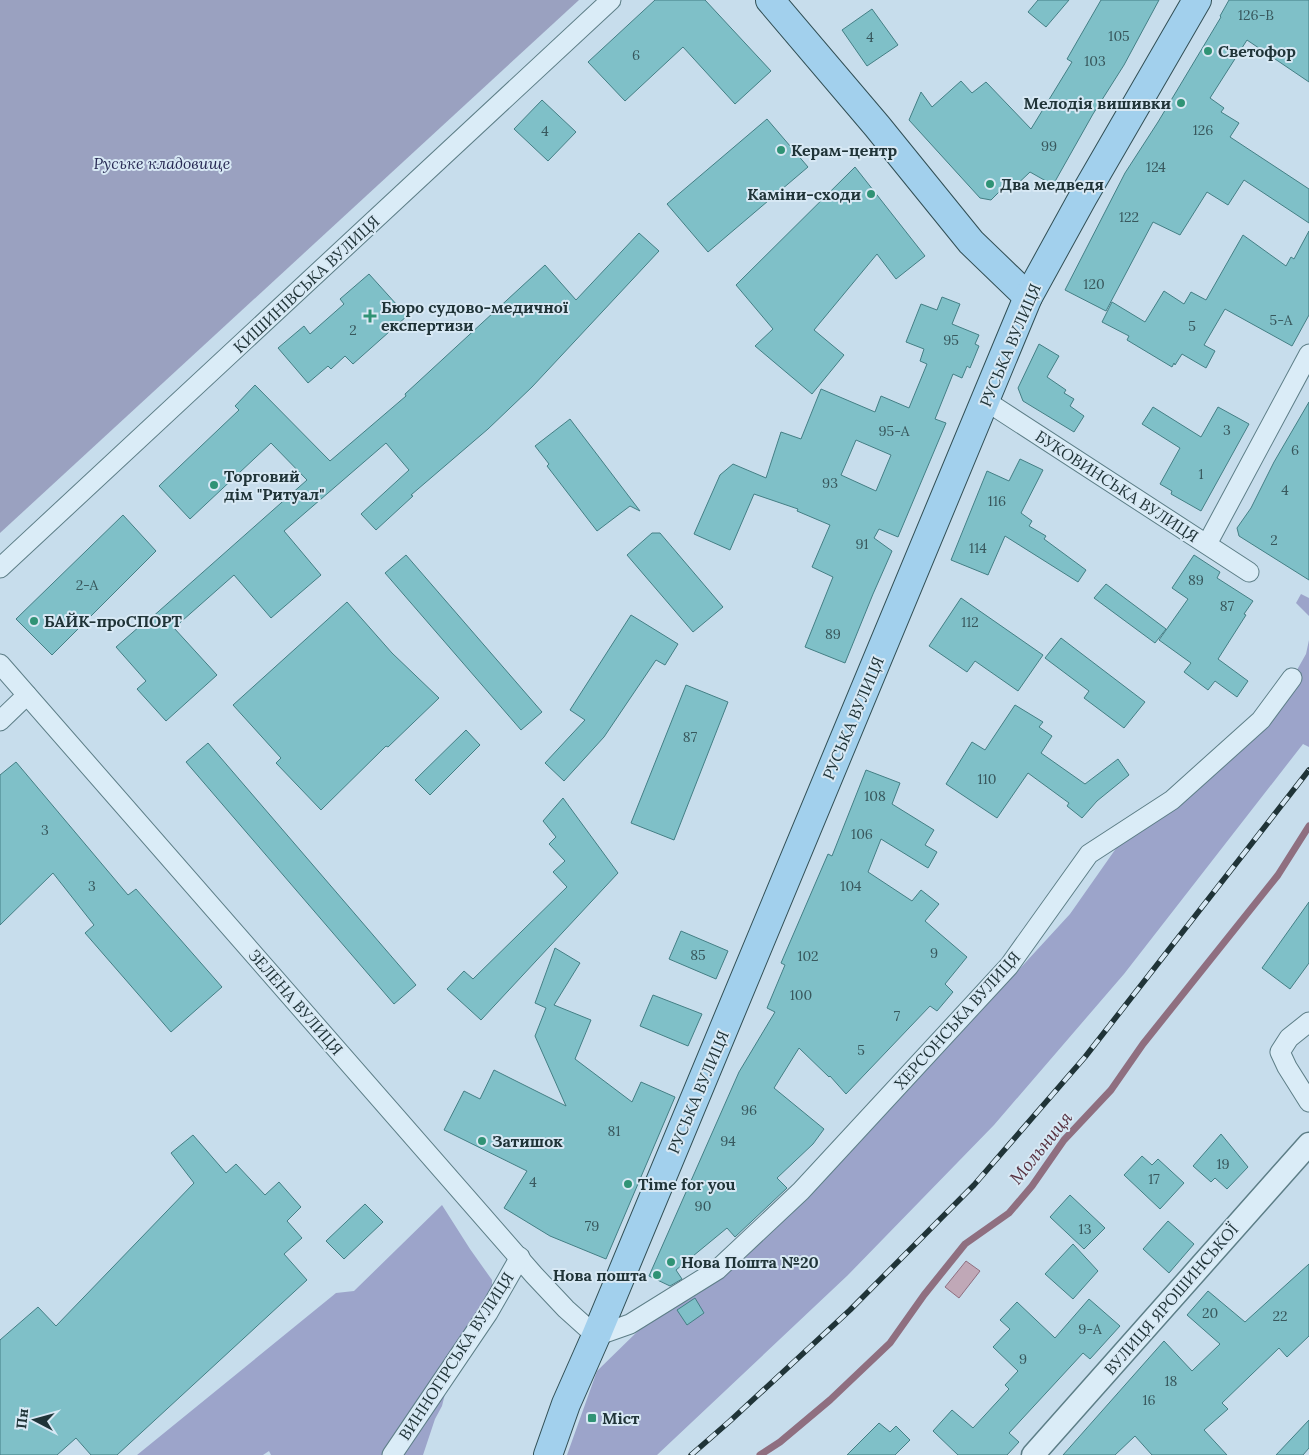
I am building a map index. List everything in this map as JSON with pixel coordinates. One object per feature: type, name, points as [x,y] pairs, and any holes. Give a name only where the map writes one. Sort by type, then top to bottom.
[{"type":"main road","points":[[770,0],[877,126],[971,242],[1028,297]]},
{"type":"main road","name":"РУСЬКА ВУЛИЦЯ","points":[[548,1455],[566,1404],[1028,297],[1083,197],[1197,0]]},
{"type":"street","name":"КИШИНІВСЬКА ВУЛИЦЯ","points":[[0,568],[611,0]]},
{"type":"street","points":[[1207,544],[1309,354]]},
{"type":"street","name":"БУКОВИНСЬКА ВУЛИЦЯ","points":[[986,401],[1249,572]]},
{"type":"street","name":"ЗЕЛЕНА ВУЛИЦЯ","points":[[0,664],[534,1275],[566,1309],[596,1336]]},
{"type":"street","name":"ХЕРСОНСЬКА ВУЛИЦЯ","points":[[596,1336],[630,1324],[717,1270],[801,1191],[1009,966],[1088,854],[1172,800],[1261,720],[1292,678]]},
{"type":"street","points":[[0,721],[27,695]]},
{"type":"street","points":[[1309,1022],[1289,1038],[1280,1052],[1287,1068],[1309,1102]]},
{"type":"street","name":"ВУЛИЦЯ ЯРОШИНСЬКОЇ","points":[[1033,1455],[1309,1144]]},
{"type":"street","name":"ВИННОГІРСЬКА ВУЛИЦЯ","points":[[392,1455],[488,1313],[520,1257]]},
{"type":"shaded area","points":[[1301,594],[1309,598],[1309,616],[1296,603]]},
{"type":"shaded area","points":[[1309,640],[1309,747],[1303,744],[1124,974],[994,1125],[848,1275],[657,1455],[567,1455],[597,1371],[640,1329],[737,1266],[861,1141],[1070,914],[1117,847],[1267,723],[1306,654]]},
{"type":"shaded area","points":[[442,1205],[492,1280],[492,1303],[447,1386],[442,1406],[435,1419],[423,1455],[271,1455],[269,1451],[263,1455],[137,1455],[336,1293],[354,1291]]},
{"type":"shaded area","points":[[966,1261],[980,1271],[959,1298],[945,1287]]},
{"type":"green space","name":"Руське кладовище","points":[[0,0],[579,0],[0,533]]},
{"type":"building","points":[[655,0],[705,0],[771,71],[735,104],[683,47],[625,101],[588,62]]},
{"type":"building","points":[[1038,0],[1069,0],[1046,27],[1028,12]]},
{"type":"building","points":[[1101,0],[1159,0],[1124,65],[1093,114],[1053,185],[1030,172],[1010,191],[1005,186],[991,200],[980,198],[909,120],[921,92],[932,107],[961,81],[972,93],[986,82],[1031,129],[1072,62],[1067,59]]},
{"type":"building","points":[[1229,0],[1309,0],[1309,82],[1247,40],[1210,98],[1224,108],[1221,112],[1239,123],[1230,137],[1309,189],[1309,223],[1244,180],[1228,205],[1207,192],[1180,235],[1153,222],[1106,311],[1065,290],[1125,173],[1158,122],[1221,17]]},
{"type":"building","points":[[872,9],[898,45],[867,66],[842,30]]},
{"type":"building","points":[[542,100],[576,132],[548,161],[514,129]]},
{"type":"building","points":[[767,119],[808,167],[708,252],[667,204]]},
{"type":"building","points":[[855,167],[925,256],[896,279],[877,254],[814,330],[844,355],[812,394],[755,346],[773,329],[736,285]]},
{"type":"building","points":[[1309,231],[1309,315],[1292,346],[1225,309],[1204,345],[1215,351],[1206,368],[1182,354],[1172,367],[1127,340],[1129,336],[1102,322],[1112,302],[1145,322],[1164,291],[1184,304],[1191,292],[1206,300],[1243,235],[1286,266],[1291,257],[1294,259]]},
{"type":"building","points":[[639,233],[659,251],[532,387],[488,429],[411,495],[413,496],[376,530],[361,514],[409,470],[386,443],[284,531],[321,575],[271,618],[234,575],[174,628],[217,675],[166,721],[137,689],[146,681],[116,647],[307,480],[271,443],[190,519],[159,486],[239,410],[235,406],[255,385],[330,461],[406,396],[405,394],[545,265],[576,300]]},
{"type":"building","points":[[369,274],[407,316],[353,364],[345,356],[331,369],[328,366],[308,383],[278,348],[304,326],[310,334],[344,304],[340,299]]},
{"type":"building","points":[[942,297],[960,304],[952,324],[979,335],[975,344],[979,346],[970,368],[967,366],[962,378],[953,374],[935,419],[946,423],[898,537],[879,529],[874,538],[892,551],[845,663],[805,647],[833,577],[812,567],[830,525],[797,511],[798,509],[754,494],[730,550],[694,534],[720,475],[733,464],[766,478],[781,432],[801,439],[821,389],[875,412],[881,396],[909,408],[927,364],[920,361],[924,349],[906,342],[921,304],[937,310]],"holes":[[[856,440],[891,455],[876,491],[841,475]]]},
{"type":"building","points":[[1039,344],[1059,356],[1047,377],[1066,390],[1064,393],[1074,399],[1070,406],[1084,416],[1074,432],[1023,401],[1018,388]]},
{"type":"building","points":[[1309,402],[1309,580],[1239,536],[1237,528],[1251,508],[1274,462]]},
{"type":"building","points":[[1153,407],[1201,437],[1218,407],[1249,424],[1201,511],[1171,494],[1172,491],[1160,484],[1180,448],[1142,424]]},
{"type":"building","points":[[570,419],[640,511],[630,506],[597,531],[547,466],[549,464],[535,446]]},
{"type":"building","points":[[1020,459],[1043,470],[1021,513],[1032,521],[1029,526],[1046,536],[1044,539],[1086,570],[1078,582],[1005,536],[988,575],[951,560],[987,471],[1009,481]]},
{"type":"building","points":[[123,515],[156,551],[52,655],[16,619]]},
{"type":"building","points":[[652,533],[660,533],[723,607],[693,632],[627,555]]},
{"type":"building","points":[[406,555],[542,712],[521,730],[385,573]]},
{"type":"building","points":[[1194,555],[1220,572],[1217,578],[1253,601],[1218,659],[1248,681],[1237,697],[1215,681],[1208,690],[1184,672],[1191,663],[1159,640],[1188,599],[1172,588]]},
{"type":"building","points":[[1106,584],[1166,629],[1155,643],[1094,598]]},
{"type":"building","points":[[961,598],[1043,655],[1018,691],[975,661],[967,672],[929,646]]},
{"type":"building","points":[[347,602],[392,653],[439,698],[388,747],[386,746],[321,810],[276,763],[281,758],[233,705]]},
{"type":"building","points":[[631,615],[678,644],[665,665],[656,660],[604,737],[564,781],[545,763],[585,720],[570,710]]},
{"type":"building","points":[[1061,638],[1145,702],[1124,728],[1084,698],[1089,691],[1045,658]]},
{"type":"building","points":[[686,685],[728,702],[674,840],[631,823]]},
{"type":"building","points":[[1015,705],[1043,722],[1039,727],[1052,736],[1041,753],[1085,784],[1118,759],[1129,775],[1097,801],[1082,818],[1067,806],[1069,803],[1028,773],[997,818],[946,784],[972,742],[985,750]]},
{"type":"building","points":[[466,730],[480,745],[430,795],[415,780]]},
{"type":"building","points":[[208,743],[416,985],[394,1004],[186,762]]},
{"type":"building","points":[[16,762],[128,895],[136,889],[222,987],[171,1032],[85,933],[94,925],[53,873],[0,925],[0,775]]},
{"type":"building","points":[[866,770],[900,783],[892,804],[934,830],[925,845],[937,852],[928,868],[881,839],[868,872],[912,901],[921,890],[939,904],[925,921],[967,957],[945,984],[953,992],[937,1011],[930,1006],[846,1094],[830,1076],[799,1048],[774,1088],[824,1129],[813,1144],[777,1178],[787,1188],[735,1237],[727,1228],[676,1270],[682,1279],[670,1286],[649,1276],[739,1072],[775,1012],[767,1008],[785,965],[781,963],[828,854],[832,856]]},
{"type":"building","points":[[563,798],[618,873],[481,1020],[447,989],[464,971],[473,979],[567,887],[553,872],[565,861],[549,844],[556,837],[543,821]]},
{"type":"building","points":[[1309,902],[1309,963],[1290,989],[1262,968]]},
{"type":"building","points":[[681,931],[728,951],[716,979],[669,959]]},
{"type":"building","points":[[555,948],[580,963],[554,1005],[591,1020],[575,1059],[632,1102],[641,1082],[675,1097],[606,1259],[550,1236],[504,1208],[527,1171],[444,1130],[464,1091],[480,1099],[494,1070],[566,1106],[535,1036],[546,1008],[535,1003]]},
{"type":"building","points":[[653,995],[702,1014],[688,1046],[640,1026]]},
{"type":"building","points":[[1221,1134],[1248,1167],[1227,1189],[1215,1178],[1211,1182],[1193,1166]]},
{"type":"building","points":[[193,1135],[226,1173],[236,1164],[265,1195],[279,1182],[301,1207],[287,1221],[302,1238],[284,1254],[307,1280],[117,1455],[91,1455],[76,1438],[57,1455],[0,1455],[0,1340],[38,1307],[56,1326],[194,1183],[171,1153]]},
{"type":"building","points":[[1142,1156],[1152,1165],[1158,1159],[1184,1183],[1160,1209],[1124,1175]]},
{"type":"building","points":[[1070,1195],[1105,1228],[1084,1249],[1050,1217]]},
{"type":"building","points":[[365,1204],[383,1222],[344,1259],[326,1241]]},
{"type":"building","points":[[1168,1221],[1194,1244],[1169,1273],[1143,1249]]},
{"type":"building","points":[[1073,1244],[1098,1271],[1073,1299],[1045,1274]]},
{"type":"building","points":[[1309,1264],[1309,1336],[1287,1357],[1279,1348],[1222,1403],[1228,1409],[1204,1430],[1227,1455],[1152,1455],[1135,1436],[1115,1455],[1063,1455],[1164,1341],[1192,1371],[1220,1344],[1187,1315],[1208,1291],[1245,1322]]},
{"type":"building","points":[[695,1298],[704,1313],[687,1325],[677,1310]]},
{"type":"building","points":[[1089,1299],[1120,1326],[1090,1359],[1083,1353],[1009,1433],[1019,1442],[1007,1455],[958,1455],[933,1431],[952,1410],[973,1428],[1009,1389],[1005,1385],[1018,1371],[993,1347],[1010,1329],[1000,1320],[1017,1302],[1055,1338]]},
{"type":"building","points":[[1309,1420],[1309,1448],[1303,1455],[1276,1455]]},
{"type":"building","points":[[879,1423],[890,1432],[896,1426],[910,1440],[895,1455],[847,1455]]},
{"type":"waterway","name":"Мольниця","points":[[760,1455],[780,1442],[830,1400],[890,1343],[924,1295],[965,1244],[1009,1213],[1032,1186],[1064,1140],[1111,1090],[1143,1044],[1278,875],[1309,826]]},
{"type":"railway","points":[[691,1455],[850,1310],[974,1185],[1085,1057],[1309,770]]},
{"type":"place","name":"Светофор","points":[[1208,51]]},
{"type":"place","name":"Мелодія вишивки","points":[[1181,103]]},
{"type":"place","name":"Керам-центр","points":[[781,150]]},
{"type":"place","name":"Два медведя","points":[[990,184]]},
{"type":"place","name":"Каміни-сходи","points":[[871,194]]},
{"type":"place","name":"Бюро судово-медичної експертизи","points":[[370,316]]},
{"type":"place","name":"Торговий дім \"Ритуал\"","points":[[214,485]]},
{"type":"place","name":"БАЙК-проСПОРТ","points":[[34,621]]},
{"type":"place","name":"Затишок","points":[[482,1141]]},
{"type":"place","name":"Time for you","points":[[628,1184]]},
{"type":"place","name":"Нова Пошта №20","points":[[671,1262]]},
{"type":"place","name":"Нова пошта","points":[[657,1275]]},
{"type":"place","name":"Міст","points":[[592,1418]]}]
